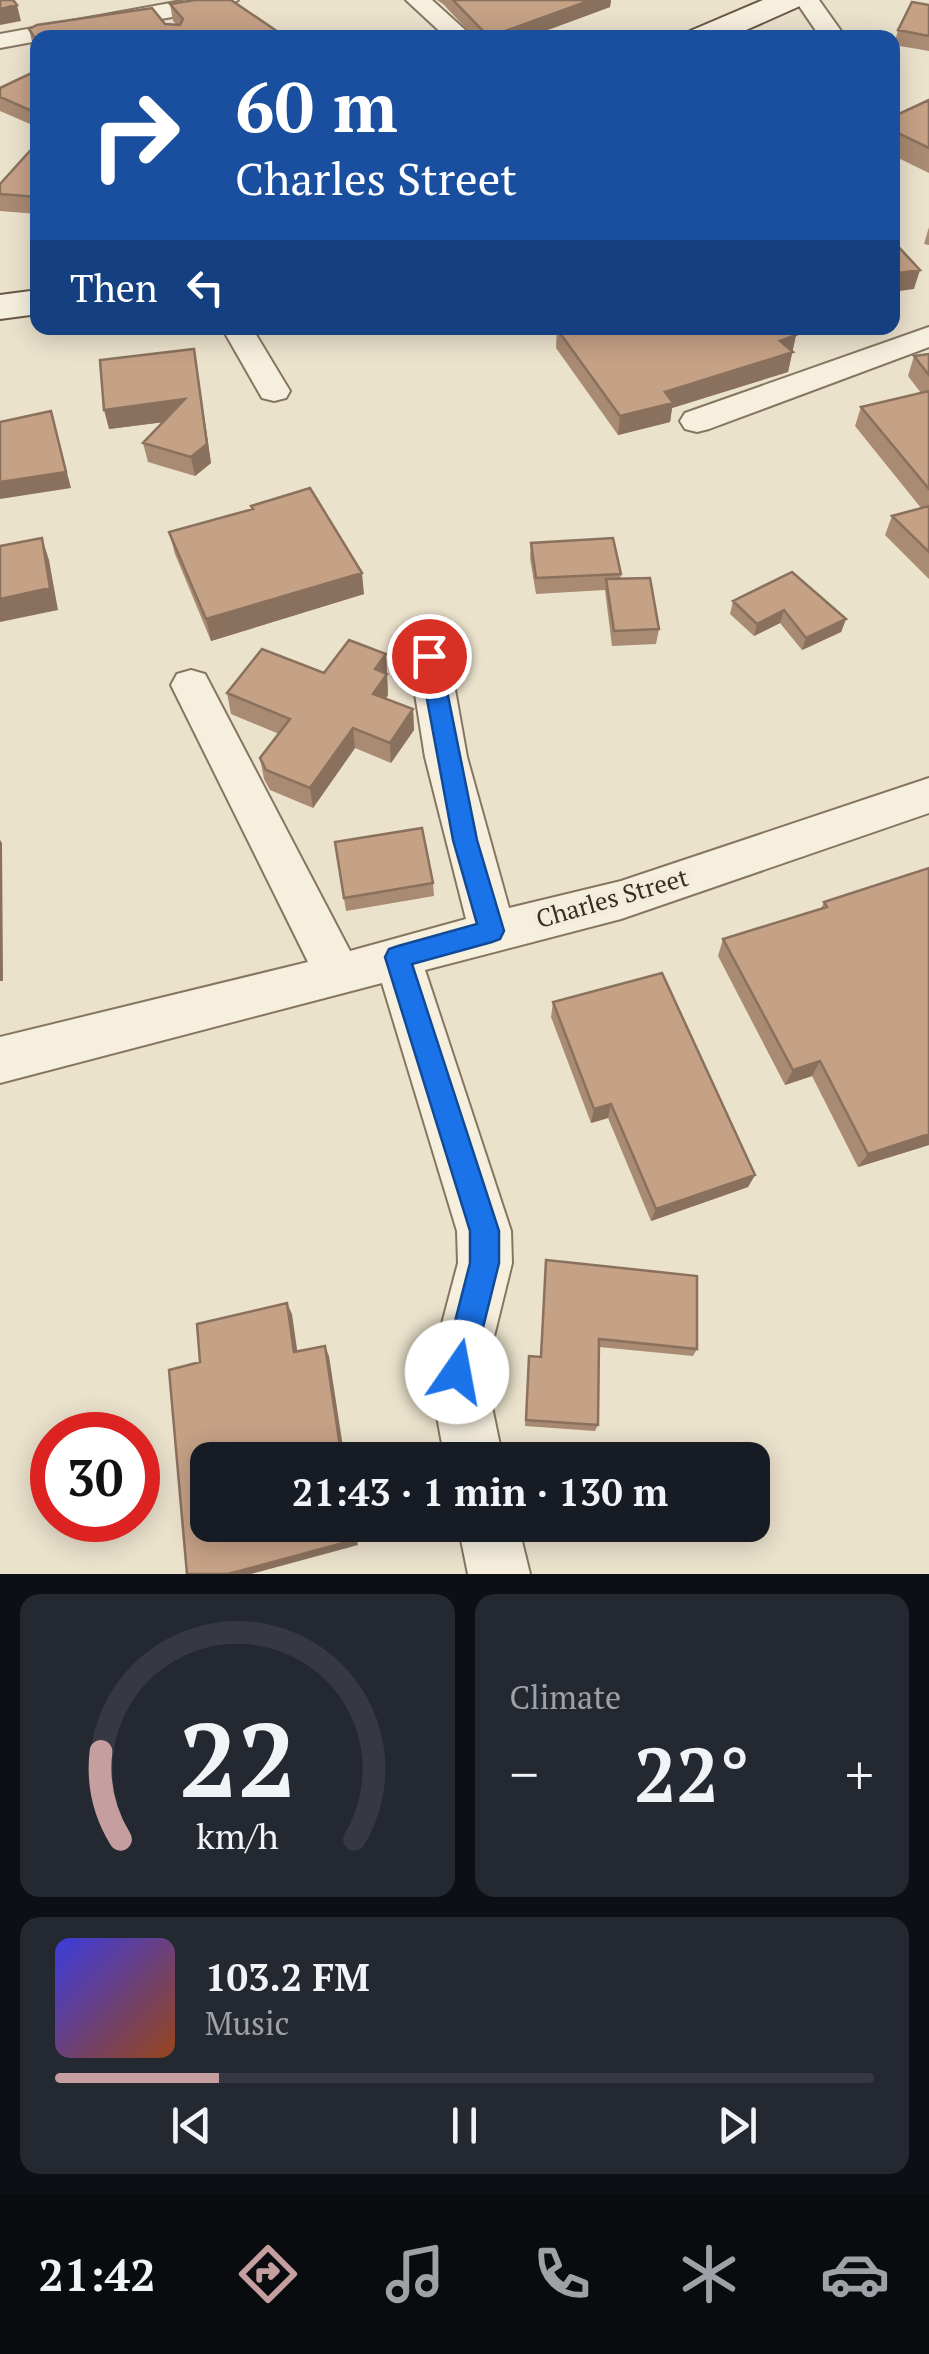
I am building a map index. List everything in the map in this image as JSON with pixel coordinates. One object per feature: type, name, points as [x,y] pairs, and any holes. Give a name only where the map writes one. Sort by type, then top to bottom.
[{"type":"main road","points":[[720,30],[789,0]]},
{"type":"main road","points":[[0,307],[30,303]]},
{"type":"street","points":[[57,30],[176,5],[226,0]]},
{"type":"street","points":[[418,0],[453,30]]},
{"type":"street","points":[[807,0],[828,30]]},
{"type":"street","points":[[0,42],[30,36]]},
{"type":"street","points":[[240,335],[274,391]]},
{"type":"street","points":[[696,421],[929,336]]},
{"type":"street","points":[[429,656],[465,840],[492,931]]},
{"type":"street","points":[[191,685],[339,976]]},
{"type":"street","name":"Charles Street","points":[[0,1060],[339,976],[492,931],[620,900],[929,795]]},
{"type":"street","points":[[398,957],[484,1231],[485,1263],[457,1372],[471,1442]]},
{"type":"street","points":[[492,1542],[499,1574]]},
{"type":"building","points":[[0,0],[13,0],[17,5],[0,9]]},
{"type":"building","points":[[231,0],[275,30],[29,29],[152,8],[165,24],[180,25],[183,19],[170,4]]},
{"type":"building","points":[[453,0],[591,0],[508,30],[482,30]]},
{"type":"building","points":[[912,2],[929,5],[929,36],[898,30]]},
{"type":"building","points":[[30,74],[30,110],[0,97],[0,88]]},
{"type":"building","points":[[929,100],[929,148],[900,134],[900,113]]},
{"type":"building","points":[[30,151],[30,196],[0,194],[0,184]]},
{"type":"building","points":[[900,248],[920,270],[900,273]]},
{"type":"building","points":[[561,335],[796,335],[780,341],[793,352],[665,392],[673,403],[620,416]]},
{"type":"building","points":[[194,349],[207,444],[191,457],[143,443],[185,399],[104,410],[100,360]]},
{"type":"building","points":[[929,354],[929,375],[914,356]]},
{"type":"building","points":[[929,391],[929,489],[861,407]]},
{"type":"building","points":[[51,411],[66,472],[0,482],[0,422]]},
{"type":"building","points":[[310,488],[362,573],[206,619],[169,532],[253,509],[251,506]]},
{"type":"building","points":[[929,506],[929,552],[892,516]]},
{"type":"building","points":[[42,538],[50,588],[0,599],[0,546]]},
{"type":"building","points":[[613,538],[621,574],[536,578],[531,543]]},
{"type":"building","points":[[792,572],[846,619],[806,638],[784,610],[757,624],[733,601]]},
{"type":"building","points":[[650,578],[659,629],[614,631],[606,579]]},
{"type":"building","points":[[349,640],[386,654],[375,669],[387,674],[373,694],[413,709],[390,743],[353,728],[310,788],[266,770],[260,758],[290,719],[227,693],[262,649],[324,673]]},
{"type":"building","points":[[422,828],[433,883],[344,898],[335,842]]},
{"type":"building","points":[[929,868],[929,1134],[868,1154],[820,1061],[793,1070],[723,939],[827,907],[824,902]]},
{"type":"building","points":[[662,973],[755,1175],[656,1209],[611,1104],[594,1109],[553,1002]]},
{"type":"building","points":[[546,1260],[697,1276],[697,1349],[599,1339],[598,1425],[526,1420],[529,1356],[541,1357]]},
{"type":"building","points":[[287,1303],[294,1352],[325,1346],[339,1442],[190,1442],[190,1542],[347,1542],[228,1574],[187,1574],[169,1370],[200,1362],[197,1324]]},
{"type":"route","points":[[429,656],[465,840],[492,931],[398,957],[484,1231],[485,1263],[457,1372]]}]
